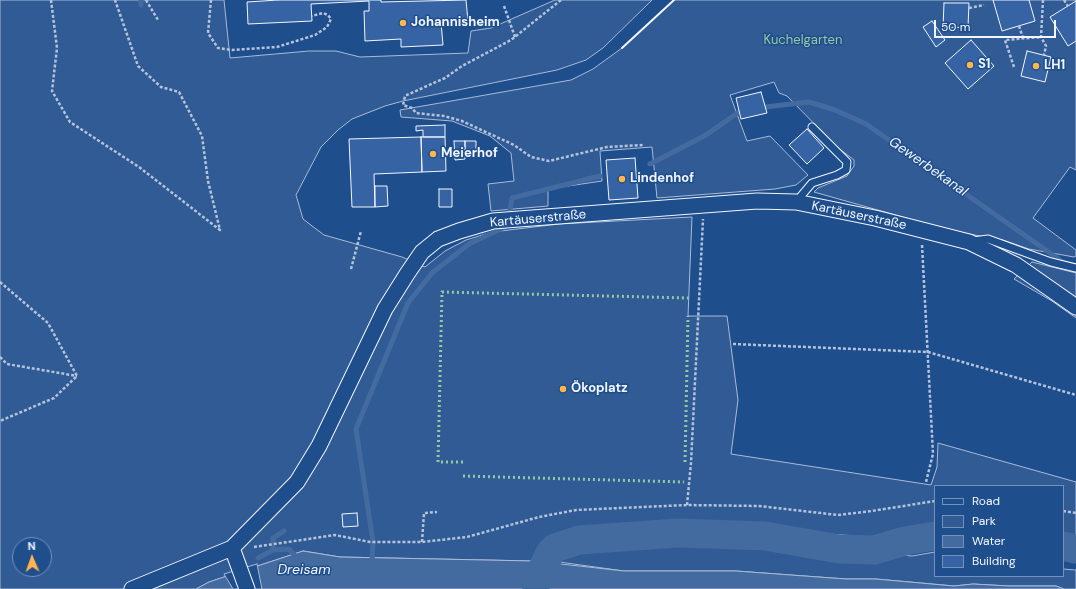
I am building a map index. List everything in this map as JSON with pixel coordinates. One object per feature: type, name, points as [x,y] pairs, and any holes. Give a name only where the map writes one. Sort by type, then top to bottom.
[{"type":"street","name":"Kartäuserstraße","points":[[132,589],[235,554],[297,482],[319,446],[385,309],[422,252],[438,239],[493,221],[757,201],[796,202],[875,218],[969,242],[1016,265],[1076,307]]},
{"type":"street","points":[[235,554],[247,589]]},
{"type":"lane","points":[[796,202],[812,183],[837,175],[846,170],[847,162],[812,127]]},
{"type":"lane","points":[[969,242],[988,239],[1051,262],[1076,268]]},
{"type":"path","points":[[51,0],[57,48],[52,91],[70,122],[139,167],[220,230],[208,181],[202,136],[179,92],[162,87],[138,66],[114,0]]},
{"type":"path","points":[[146,0],[158,20]]},
{"type":"path","points":[[211,0],[208,34],[218,48],[232,50],[276,47],[315,35],[327,27],[331,19],[328,15],[323,13],[312,16]]},
{"type":"path","points":[[561,0],[516,37],[462,66],[445,78],[404,96],[403,105],[412,108],[416,113],[444,116],[462,121],[514,145],[531,157],[550,161],[607,147],[643,145]]},
{"type":"path","points":[[1043,0],[1041,37],[1046,46],[1044,55]]},
{"type":"path","points":[[1064,0],[1068,6]]},
{"type":"path","points":[[969,8],[984,5]]},
{"type":"path","points":[[504,6],[516,37]]},
{"type":"path","points":[[1019,26],[1023,38]]},
{"type":"path","points":[[1014,67],[1004,40],[1041,37]]},
{"type":"path","points":[[687,505],[691,463],[703,205]]},
{"type":"path","points":[[924,230],[922,241],[933,454],[926,482]]},
{"type":"path","points":[[351,269],[362,231]]},
{"type":"path","points":[[0,282],[48,323],[77,376]]},
{"type":"path","points":[[733,344],[928,352],[1076,395]]},
{"type":"path","points":[[0,358],[7,364],[77,376]]},
{"type":"path","points":[[0,421],[54,398],[77,376]]},
{"type":"path","points":[[258,547],[335,535],[370,542],[422,542],[467,537],[539,517],[576,510],[687,505],[758,506],[838,514],[872,511],[934,501]]},
{"type":"path","points":[[1064,511],[1076,513]]},
{"type":"path","points":[[422,542],[424,513],[437,512]]},
{"type":"green space","points":[[0,0],[224,0],[230,58],[309,51],[336,51],[360,57],[468,53],[471,31],[491,28],[555,0],[652,0],[603,48],[586,60],[557,70],[403,101],[385,106],[352,119],[338,130],[321,147],[296,195],[303,219],[324,235],[402,257],[425,267],[445,251],[466,240],[492,232],[559,224],[692,217],[688,316],[727,316],[738,400],[731,454],[931,485],[937,467],[938,443],[1076,482],[1076,542],[1064,538],[1064,485],[934,485],[934,528],[907,536],[886,538],[681,524],[662,528],[646,527],[580,532],[554,542],[543,549],[534,561],[340,557],[303,551],[209,582],[196,589],[0,589]]},
{"type":"green space","name":"Kuchelgarten","points":[[674,0],[1076,0],[1076,170],[1070,167],[1033,218],[1076,250],[1076,256],[1074,257],[1029,249],[1003,240],[952,231],[814,192],[818,188],[847,176],[854,166],[854,160],[837,147],[787,96],[779,93],[774,82],[730,95],[747,141],[770,136],[808,175],[796,185],[775,189],[657,198],[652,147],[600,151],[602,181],[548,189],[548,206],[491,211],[488,184],[514,181],[511,153],[490,136],[452,121],[401,117],[400,110],[571,80],[593,69],[622,48]]},
{"type":"green space","points":[[1032,262],[1076,273],[1076,318],[1052,301],[1014,279]]},
{"type":"green space","points":[[658,539],[765,546],[793,549],[799,553],[816,558],[835,560],[890,554],[912,556],[934,552],[934,577],[1064,577],[1064,569],[1076,570],[1076,589],[1064,589],[1056,586],[973,584],[954,586],[876,579],[846,579],[736,571],[624,571],[559,562],[559,552],[585,542],[620,540],[632,542]]},
{"type":"water","name":"Dreisam","points":[[303,551],[340,557],[534,561],[624,571],[736,571],[846,579],[876,579],[954,586],[973,584],[1056,586],[1064,589],[196,589],[209,582]]},
{"type":"pier","points":[[257,564],[262,589],[233,589],[224,574]]},
{"type":"building","name":"Johannisheim","points":[[278,0],[381,0],[381,2],[466,0],[468,21],[441,22],[443,45],[401,47],[401,39],[365,41],[364,11],[369,11],[369,1],[311,4],[312,21],[248,24],[247,2]]},
{"type":"building","points":[[993,0],[1029,0],[1035,21],[1002,31]]},
{"type":"building","points":[[1076,1],[1076,41],[1068,46],[1050,17]]},
{"type":"building","points":[[944,3],[969,3],[968,27],[943,28]]},
{"type":"building","points":[[932,21],[945,40],[936,47],[923,27]]},
{"type":"building","name":"S1","points":[[971,40],[994,66],[968,89],[945,63]]},
{"type":"building","name":"LH1","points":[[1027,51],[1051,57],[1045,82],[1021,76]]},
{"type":"building","points":[[761,92],[767,113],[741,119],[736,98]]},
{"type":"building","points":[[445,125],[445,137],[423,137],[423,130],[416,131],[416,126]]},
{"type":"building","points":[[807,129],[824,148],[807,164],[789,145]]},
{"type":"building","name":"Meierhof","points":[[421,137],[445,137],[446,171],[422,172]]},
{"type":"building","points":[[421,137],[422,172],[374,174],[375,207],[352,207],[349,139]]},
{"type":"building","points":[[454,141],[465,141],[465,159],[455,160]]},
{"type":"building","points":[[465,141],[476,141],[476,151],[465,151]]},
{"type":"building","name":"Lindenhof","points":[[635,158],[638,198],[609,200],[606,160]]},
{"type":"building","points":[[375,186],[387,186],[388,206],[375,207]]},
{"type":"building","points":[[439,189],[452,189],[452,207],[439,207]]},
{"type":"building","points":[[357,513],[358,526],[343,527],[342,514]]},
{"type":"waterway","points":[[141,0],[141,5]]},
{"type":"waterway","name":"Gewerbekanal","points":[[765,107],[809,102],[835,110],[866,124],[1067,265]]},
{"type":"waterway","name":"Gewerbekanal","points":[[650,164],[706,135],[739,112]]},
{"type":"waterway","points":[[372,562],[373,542],[356,429],[408,303],[432,273],[469,244],[507,226],[512,198],[600,176]]},
{"type":"waterway","points":[[273,550],[273,538],[284,531]]},
{"type":"waterway","points":[[536,583],[550,553],[555,548],[579,540],[678,533],[765,536],[839,549],[874,550],[905,541],[934,536]]},
{"type":"waterway","points":[[1064,546],[1076,549]]},
{"type":"waterway","points":[[258,558],[273,550],[289,549],[298,559]]},
{"type":"hedge","points":[[463,462],[438,462],[442,292],[689,298]]},
{"type":"hedge","points":[[685,462],[688,316]]},
{"type":"hedge","points":[[463,476],[684,482]]},
{"type":"wall","points":[[622,48],[674,0]]},
{"type":"place","name":"Johannisheim","points":[[403,23]]},
{"type":"place","name":"S1","points":[[970,65]]},
{"type":"place","name":"LH1","points":[[1036,66]]},
{"type":"place","name":"Meierhof","points":[[433,154]]},
{"type":"place","name":"Lindenhof","points":[[622,179]]},
{"type":"place","name":"Ökoplatz","points":[[563,389]]}]
